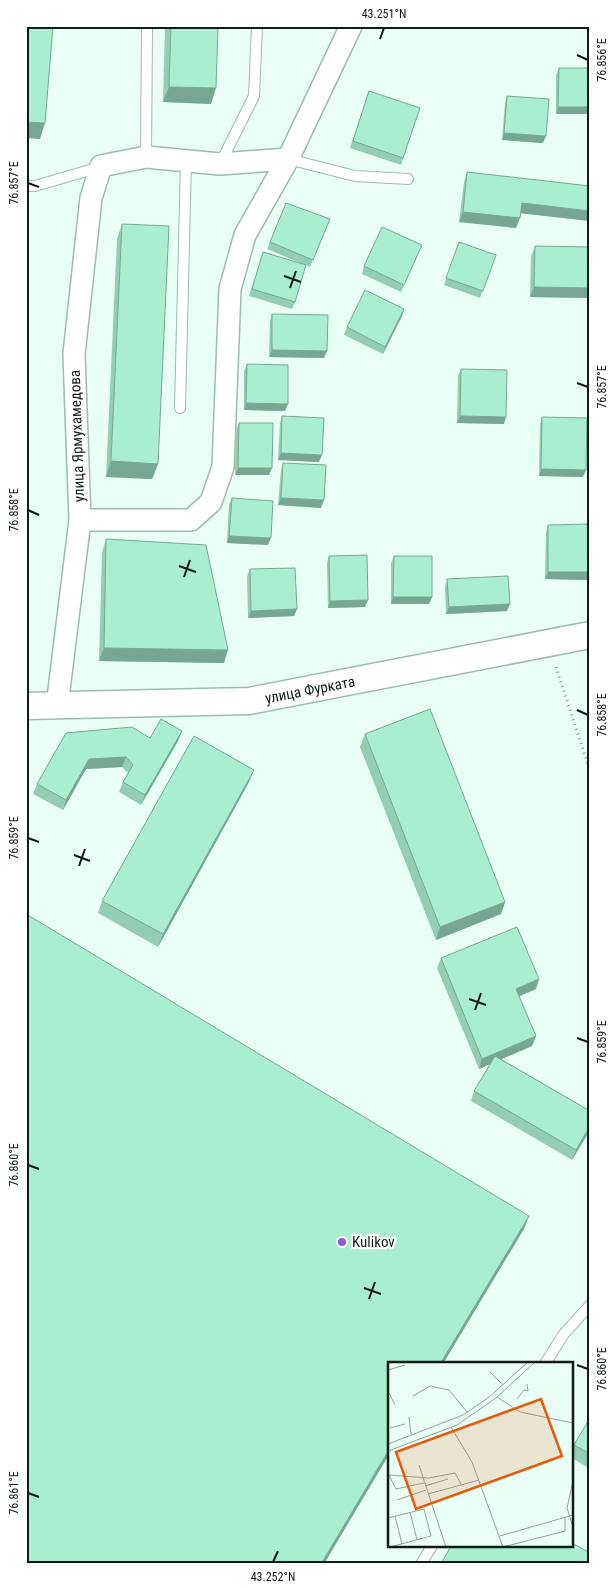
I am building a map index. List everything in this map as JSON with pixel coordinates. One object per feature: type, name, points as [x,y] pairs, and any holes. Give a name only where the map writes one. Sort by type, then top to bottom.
[{"type":"street","points":[[80,520],[191,520],[211,502],[223,467],[230,289],[245,235],[288,158],[351,26]]},
{"type":"street","points":[[101,166],[146,157],[220,164],[288,158]]},
{"type":"street","name":"улица Ярмухамедова","points":[[57,706],[80,520],[74,354],[91,198],[101,166]]},
{"type":"street","name":"улица Фурката","points":[[26,706],[249,701],[590,635]]},
{"type":"lane","points":[[146,157],[147,26]]},
{"type":"lane","points":[[220,164],[254,96],[257,26]]},
{"type":"lane","points":[[288,158],[354,176],[408,179]]},
{"type":"lane","points":[[180,408],[186,161]]},
{"type":"lane","points":[[26,186],[35,186],[101,166]]},
{"type":"lane","points":[[546,1362],[563,1335],[590,1305]]},
{"type":"lane","points":[[421,1564],[431,1548]]},
{"type":"path","points":[[548,643],[590,771]]},
{"type":"building","points":[[26,26],[53,26],[45,123],[26,122]]},
{"type":"building","points":[[171,26],[218,26],[216,88],[169,87]]},
{"type":"building","points":[[559,68],[590,68],[590,107],[558,107]]},
{"type":"building","points":[[369,91],[420,108],[403,158],[353,141]]},
{"type":"building","points":[[507,96],[549,99],[546,136],[504,133]]},
{"type":"building","points":[[467,172],[590,186],[590,211],[522,203],[520,218],[463,212]]},
{"type":"building","points":[[286,203],[330,219],[313,260],[270,242]]},
{"type":"building","points":[[122,224],[169,226],[158,464],[111,461]]},
{"type":"building","points":[[382,227],[422,245],[404,285],[364,266]]},
{"type":"building","points":[[459,242],[496,255],[483,291],[446,278]]},
{"type":"building","points":[[535,246],[590,247],[590,288],[534,287]]},
{"type":"building","points":[[263,252],[306,265],[295,302],[252,289]]},
{"type":"building","points":[[365,290],[404,309],[385,347],[347,327]]},
{"type":"building","points":[[272,314],[328,315],[327,351],[272,350]]},
{"type":"building","points":[[247,364],[288,365],[288,404],[246,403]]},
{"type":"building","points":[[461,369],[507,370],[506,417],[460,416]]},
{"type":"building","points":[[282,416],[324,418],[322,455],[281,453]]},
{"type":"building","points":[[542,417],[587,418],[586,470],[541,469]]},
{"type":"building","points":[[239,423],[273,423],[272,468],[238,468]]},
{"type":"building","points":[[283,463],[326,465],[324,500],[281,498]]},
{"type":"building","points":[[232,498],[273,501],[271,538],[229,536]]},
{"type":"building","points":[[590,524],[590,572],[548,572],[548,525]]},
{"type":"building","points":[[106,539],[206,545],[228,650],[104,648]]},
{"type":"building","points":[[367,555],[368,600],[330,601],[329,556]]},
{"type":"building","points":[[394,556],[432,556],[432,597],[393,597]]},
{"type":"building","points":[[295,568],[297,609],[251,611],[250,569]]},
{"type":"building","points":[[508,576],[510,604],[449,607],[447,579]]},
{"type":"building","points":[[430,709],[505,902],[440,927],[365,734]]},
{"type":"building","points":[[161,719],[182,731],[145,795],[123,782],[133,765],[126,757],[89,759],[66,800],[37,784],[66,733],[132,727],[150,738]]},
{"type":"building","points":[[194,736],[254,770],[163,934],[102,901]]},
{"type":"building","points":[[26,914],[529,1216],[441,1362],[388,1362],[388,1451],[321,1564],[26,1564]]},
{"type":"building","points":[[517,927],[539,979],[516,989],[536,1036],[482,1059],[441,958]]},
{"type":"building","points":[[495,1056],[590,1111],[590,1126],[576,1150],[474,1091]]},
{"type":"building","points":[[590,1418],[590,1454],[574,1445]]},
{"type":"building","points":[[574,1544],[590,1553],[590,1564],[441,1564],[450,1548],[574,1548]]},
{"type":"place","name":"Kulikov","points":[[342,1242]]}]
